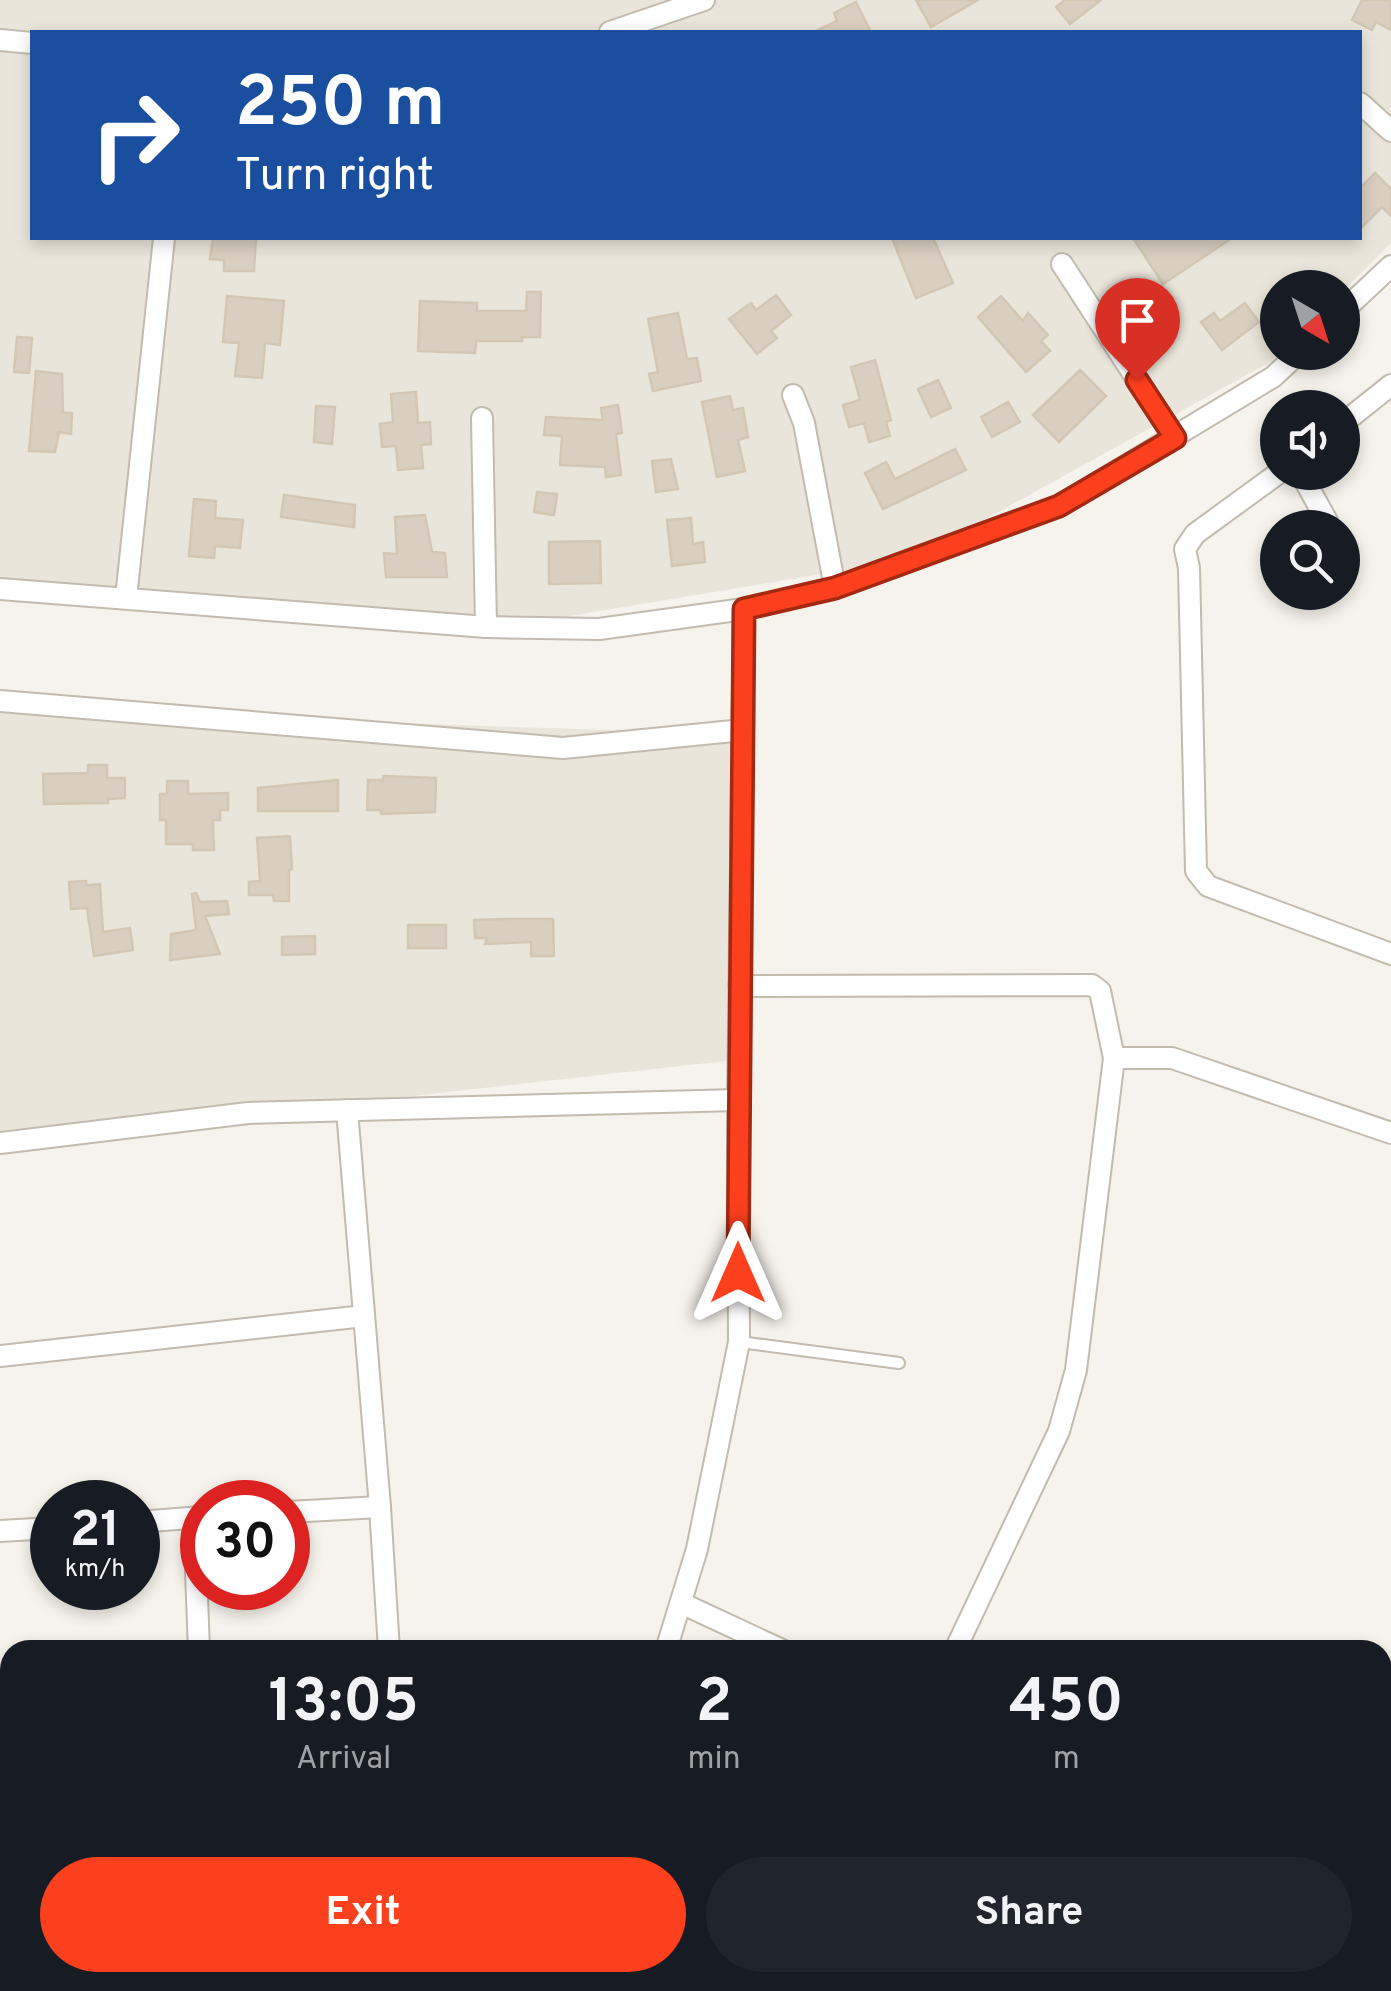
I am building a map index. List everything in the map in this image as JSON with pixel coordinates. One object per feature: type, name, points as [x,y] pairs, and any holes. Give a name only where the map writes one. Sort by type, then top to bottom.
[{"type":"street","points":[[616,30],[704,0]]},
{"type":"street","points":[[0,40],[30,44]]},
{"type":"street","points":[[1362,105],[1391,132]]},
{"type":"street","points":[[126,598],[164,240]]},
{"type":"street","points":[[1062,264],[1175,438]]},
{"type":"street","points":[[1360,295],[1391,266]]},
{"type":"street","points":[[0,589],[486,627],[599,628],[744,609],[835,588],[1059,506],[1281,370]]},
{"type":"street","points":[[1360,410],[1391,385]]},
{"type":"street","points":[[792,396],[804,423],[835,588]]},
{"type":"street","points":[[482,418],[486,627]]},
{"type":"street","points":[[1260,487],[1195,534],[1185,549],[1189,568],[1196,872],[1208,886],[1391,954]]},
{"type":"street","points":[[669,1640],[697,1549],[738,1342],[744,609]]},
{"type":"street","points":[[0,701],[563,748],[743,730]]},
{"type":"street","points":[[739,986],[1092,986],[1100,991],[1114,1058],[1076,1370],[1058,1430],[960,1640]]},
{"type":"street","points":[[1114,1058],[1172,1058],[1391,1132]]},
{"type":"street","points":[[0,1144],[248,1113],[738,1100]]},
{"type":"street","points":[[348,1110],[387,1640]]},
{"type":"street","points":[[0,1356],[364,1316]]},
{"type":"street","points":[[310,1511],[380,1507]]},
{"type":"street","points":[[0,1531],[30,1529]]},
{"type":"street","points":[[681,1603],[761,1640]]},
{"type":"street","points":[[199,1610],[199,1640]]},
{"type":"lane","points":[[738,1342],[899,1362]]},
{"type":"shaded area","points":[[0,0],[1391,0],[1391,243],[1360,274],[1360,270],[1260,270],[1260,368],[913,559],[510,626],[0,589]]},
{"type":"shaded area","points":[[0,710],[730,734],[735,1060],[0,1142]]},
{"type":"building","points":[[916,0],[978,0],[931,27]]},
{"type":"building","points":[[1065,0],[1101,0],[1070,24],[1056,7]]},
{"type":"building","points":[[1362,0],[1391,0],[1391,30],[1376,22],[1372,30],[1352,20]]},
{"type":"building","points":[[856,2],[870,30],[818,30],[837,21],[834,13]]},
{"type":"building","points":[[1375,173],[1391,189],[1391,216],[1382,207],[1362,227],[1362,186]]},
{"type":"building","points":[[213,240],[256,240],[254,271],[224,271],[224,260],[210,259]]},
{"type":"building","points":[[893,240],[934,240],[953,283],[916,298]]},
{"type":"building","points":[[1134,240],[1229,240],[1163,284]]},
{"type":"building","points":[[527,292],[541,292],[540,337],[476,341],[475,353],[418,351],[420,301],[477,303],[477,311],[526,311]]},
{"type":"building","points":[[776,295],[791,315],[771,331],[777,338],[757,354],[729,319],[751,303],[756,310]]},
{"type":"building","points":[[227,296],[284,301],[280,345],[265,343],[262,378],[235,376],[239,343],[223,342]]},
{"type":"building","points":[[1001,296],[1023,321],[1028,313],[1048,335],[1041,341],[1050,351],[1026,372],[978,317]]},
{"type":"building","points":[[1245,303],[1259,322],[1222,350],[1201,322],[1214,313],[1220,321]]},
{"type":"building","points":[[678,313],[687,359],[697,358],[701,381],[653,391],[649,374],[658,372],[648,319]]},
{"type":"building","points":[[17,337],[32,338],[29,373],[14,372]]},
{"type":"building","points":[[875,360],[891,420],[886,422],[890,436],[869,442],[864,423],[849,427],[843,405],[860,400],[851,367]]},
{"type":"building","points":[[1080,370],[1106,396],[1059,442],[1033,415]]},
{"type":"building","points":[[36,371],[62,374],[63,413],[72,413],[71,434],[59,432],[55,452],[29,451]]},
{"type":"building","points":[[938,380],[951,408],[931,417],[918,389]]},
{"type":"building","points":[[416,392],[418,423],[430,422],[431,444],[421,445],[423,468],[398,470],[396,446],[382,447],[380,424],[393,422],[391,394]]},
{"type":"building","points":[[730,396],[733,410],[743,408],[748,437],[738,440],[745,471],[717,477],[702,402]]},
{"type":"building","points":[[1008,402],[1020,422],[992,437],[981,417]]},
{"type":"building","points":[[618,405],[622,433],[616,434],[621,475],[606,477],[605,467],[560,465],[562,436],[544,435],[546,417],[603,420],[601,408]]},
{"type":"building","points":[[316,406],[335,407],[332,444],[314,442]]},
{"type":"building","points":[[955,449],[966,470],[883,509],[865,473],[886,462],[895,479]]},
{"type":"building","points":[[671,459],[678,489],[656,492],[652,461]]},
{"type":"building","points":[[537,492],[557,494],[554,515],[534,512]]},
{"type":"building","points":[[284,495],[355,505],[354,527],[281,517]]},
{"type":"building","points":[[194,499],[216,501],[215,518],[243,520],[240,548],[215,546],[214,558],[189,556]]},
{"type":"building","points":[[425,515],[432,552],[445,553],[447,577],[386,577],[384,553],[397,554],[395,517]]},
{"type":"building","points":[[691,518],[693,544],[703,542],[705,562],[672,566],[667,520]]},
{"type":"building","points":[[600,541],[601,583],[549,584],[549,542]]},
{"type":"building","points":[[88,765],[107,765],[107,778],[125,778],[125,798],[108,799],[108,803],[44,804],[43,774],[88,773]]},
{"type":"building","points":[[383,776],[436,778],[435,812],[381,814],[381,810],[367,810],[368,780],[383,780]]},
{"type":"building","points":[[338,780],[338,811],[258,811],[258,788]]},
{"type":"building","points":[[167,781],[188,781],[188,794],[228,793],[228,810],[220,810],[220,820],[213,820],[214,850],[193,850],[193,844],[166,844],[166,820],[160,820],[160,794],[167,794]]},
{"type":"building","points":[[290,836],[289,901],[274,901],[273,895],[249,895],[249,882],[260,881],[257,838]]},
{"type":"building","points":[[86,881],[86,885],[100,884],[103,932],[130,928],[133,950],[94,956],[87,908],[71,909],[69,882]]},
{"type":"building","points":[[196,893],[200,902],[227,901],[229,914],[205,916],[220,954],[170,960],[171,934],[196,930],[192,894]]},
{"type":"building","points":[[553,919],[554,956],[531,956],[531,942],[485,944],[487,938],[475,938],[474,920]]},
{"type":"building","points":[[408,925],[446,925],[446,948],[408,948]]},
{"type":"building","points":[[315,936],[315,954],[282,955],[282,937]]},
{"type":"route","points":[[738,1273],[744,609],[835,588],[1059,506],[1175,438],[1137,380]]}]
